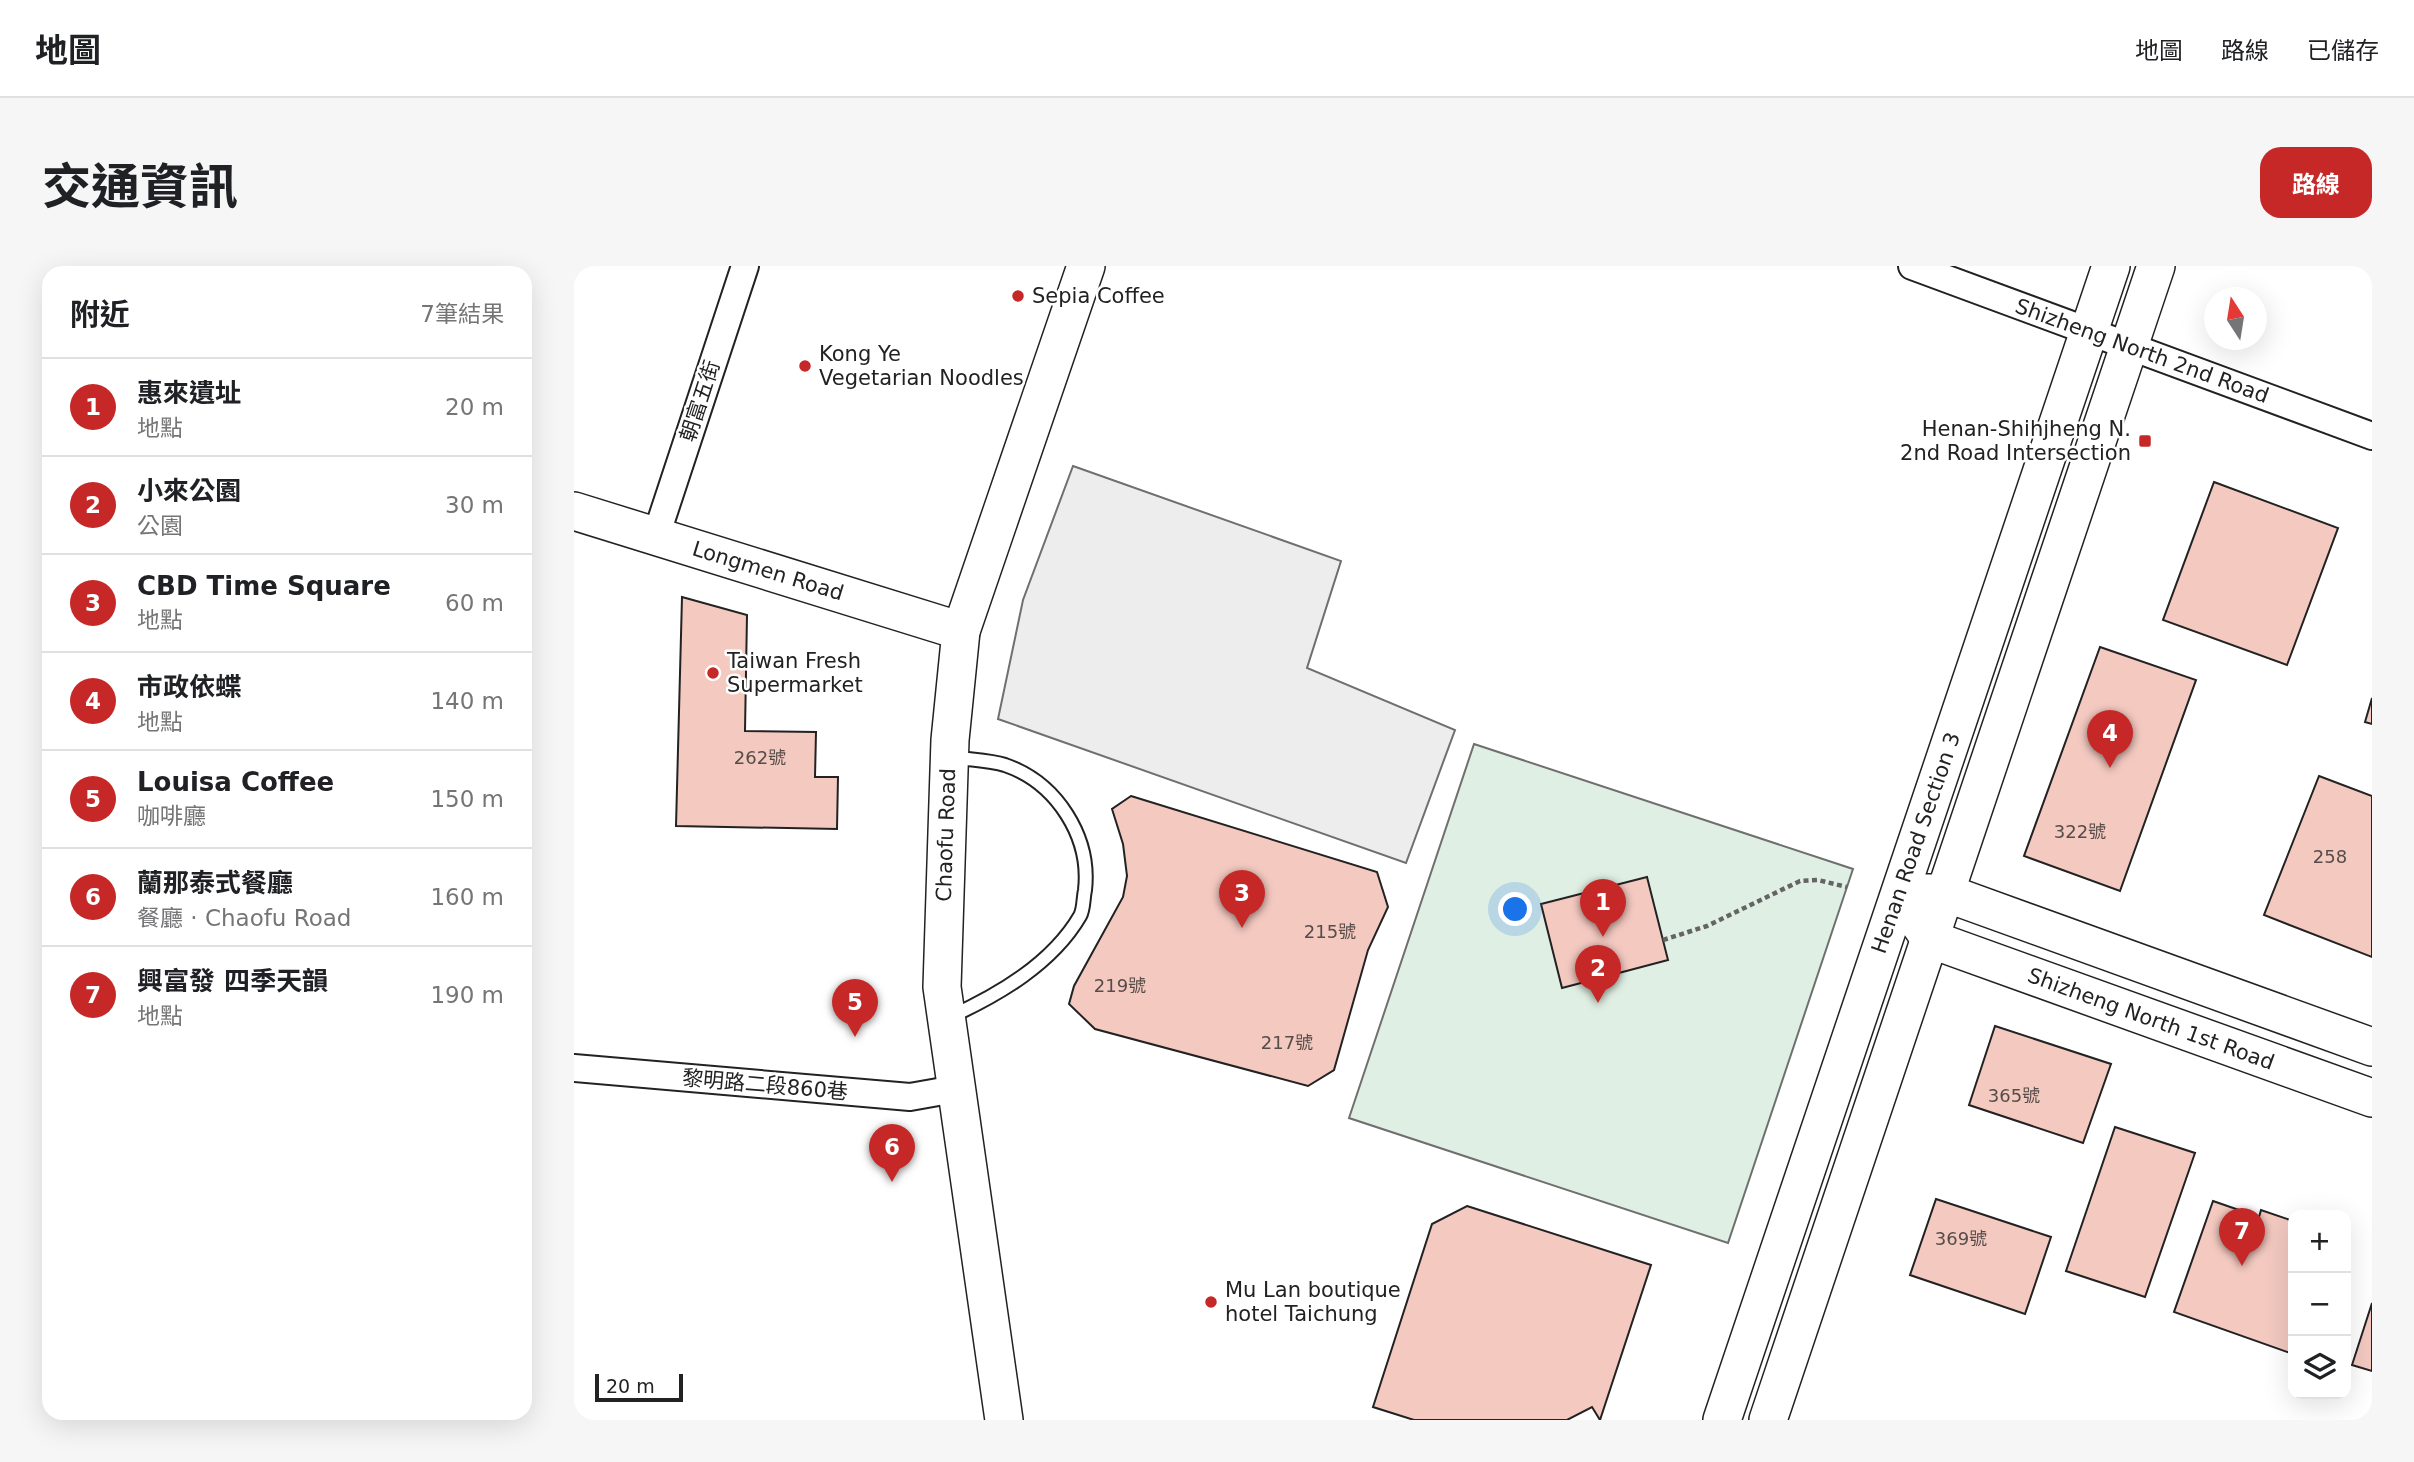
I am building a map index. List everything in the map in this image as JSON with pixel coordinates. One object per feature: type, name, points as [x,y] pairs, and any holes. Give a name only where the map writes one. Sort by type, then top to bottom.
[{"type":"street","name":"朝富五街","points":[[656,536],[745,266]]},
{"type":"street","name":"Chaofu Road","points":[[1004,1420],[942,987],[949,757],[961,631],[1086,266]]},
{"type":"street","name":"Shizheng North 2nd Road","points":[[1912,266],[2372,436]]},
{"type":"street","name":"Henan Road Section 3","points":[[1722,1420],[2111,266]]},
{"type":"street","name":"Henan Road Section 3","points":[[1768,1420],[2156,266]]},
{"type":"street","name":"Longmen Road","points":[[574,511],[961,631]]},
{"type":"street","points":[[1899,893],[1945,893],[2372,1046]]},
{"type":"street","points":[[1899,893],[1930,939]]},
{"type":"street","name":"Shizheng North 1st Road","points":[[1930,939],[2372,1098]]},
{"type":"street","name":"黎明路二段860巷","points":[[574,1068],[910,1097],[955,1089]]},
{"type":"lane","points":[[946,1018],[990,999],[1061,942],[1082,914],[1088,866],[1075,825],[1045,787],[1005,765],[949,757]]},
{"type":"path","points":[[1663,940],[1707,926],[1800,881],[1818,880],[1847,887]]},
{"type":"green space","points":[[1474,744],[1853,869],[1728,1243],[1349,1118]]},
{"type":"shaded area","points":[[1073,466],[1341,561],[1307,668],[1455,730],[1406,863],[998,719],[1023,600]]},
{"type":"building","points":[[2214,482],[2338,528],[2287,665],[2163,620]]},
{"type":"building","name":"Taiwan Fresh Supermarket","points":[[682,597],[747,615],[745,731],[816,732],[815,777],[838,777],[837,829],[676,826]]},
{"type":"building","points":[[2100,647],[2196,680],[2120,891],[2024,856]]},
{"type":"building","points":[[2372,698],[2372,724],[2365,722]]},
{"type":"building","points":[[2319,776],[2372,796],[2372,957],[2264,915]]},
{"type":"building","points":[[1131,796],[1377,872],[1388,907],[1368,950],[1334,1070],[1308,1086],[1095,1029],[1069,1004],[1074,986],[1123,897],[1127,876],[1123,844],[1112,809]]},
{"type":"building","points":[[1647,877],[1668,960],[1562,988],[1541,904]]},
{"type":"building","points":[[1995,1026],[2111,1064],[2083,1143],[1969,1105]]},
{"type":"building","points":[[2115,1127],[2195,1153],[2145,1297],[2066,1271]]},
{"type":"building","points":[[1936,1199],[2051,1237],[2025,1314],[1910,1275]]},
{"type":"building","points":[[2213,1201],[2259,1217],[2261,1210],[2288,1219],[2288,1352],[2174,1312]]},
{"type":"building","points":[[1467,1206],[1651,1265],[1600,1420],[1592,1407],[1567,1420],[1414,1420],[1373,1407],[1432,1224]]},
{"type":"building","points":[[2372,1303],[2372,1371],[2352,1365]]},
{"type":"place","name":"Sepia Coffee","points":[[1018,296]]},
{"type":"place","name":"Kong Ye Vegetarian Noodles","points":[[805,366]]},
{"type":"place","name":"Henan-Shihjheng N. 2nd Road Intersection","points":[[2145,441]]},
{"type":"place","name":"Taiwan Fresh Supermarket","points":[[713,673]]},
{"type":"place","name":"市政依蝶","points":[[2110,768]]},
{"type":"place","name":"CBD Time Square","points":[[1242,928]]},
{"type":"place","name":"惠來遺址","points":[[1603,937]]},
{"type":"place","name":"小來公園","points":[[1598,1003]]},
{"type":"place","name":"Louisa Coffee","points":[[855,1037]]},
{"type":"place","name":"蘭那泰式餐廳","points":[[892,1182]]},
{"type":"place","name":"興富發 四季天韻","points":[[2242,1266]]},
{"type":"place","name":"Mu Lan boutique hotel Taichung","points":[[1211,1302]]}]
